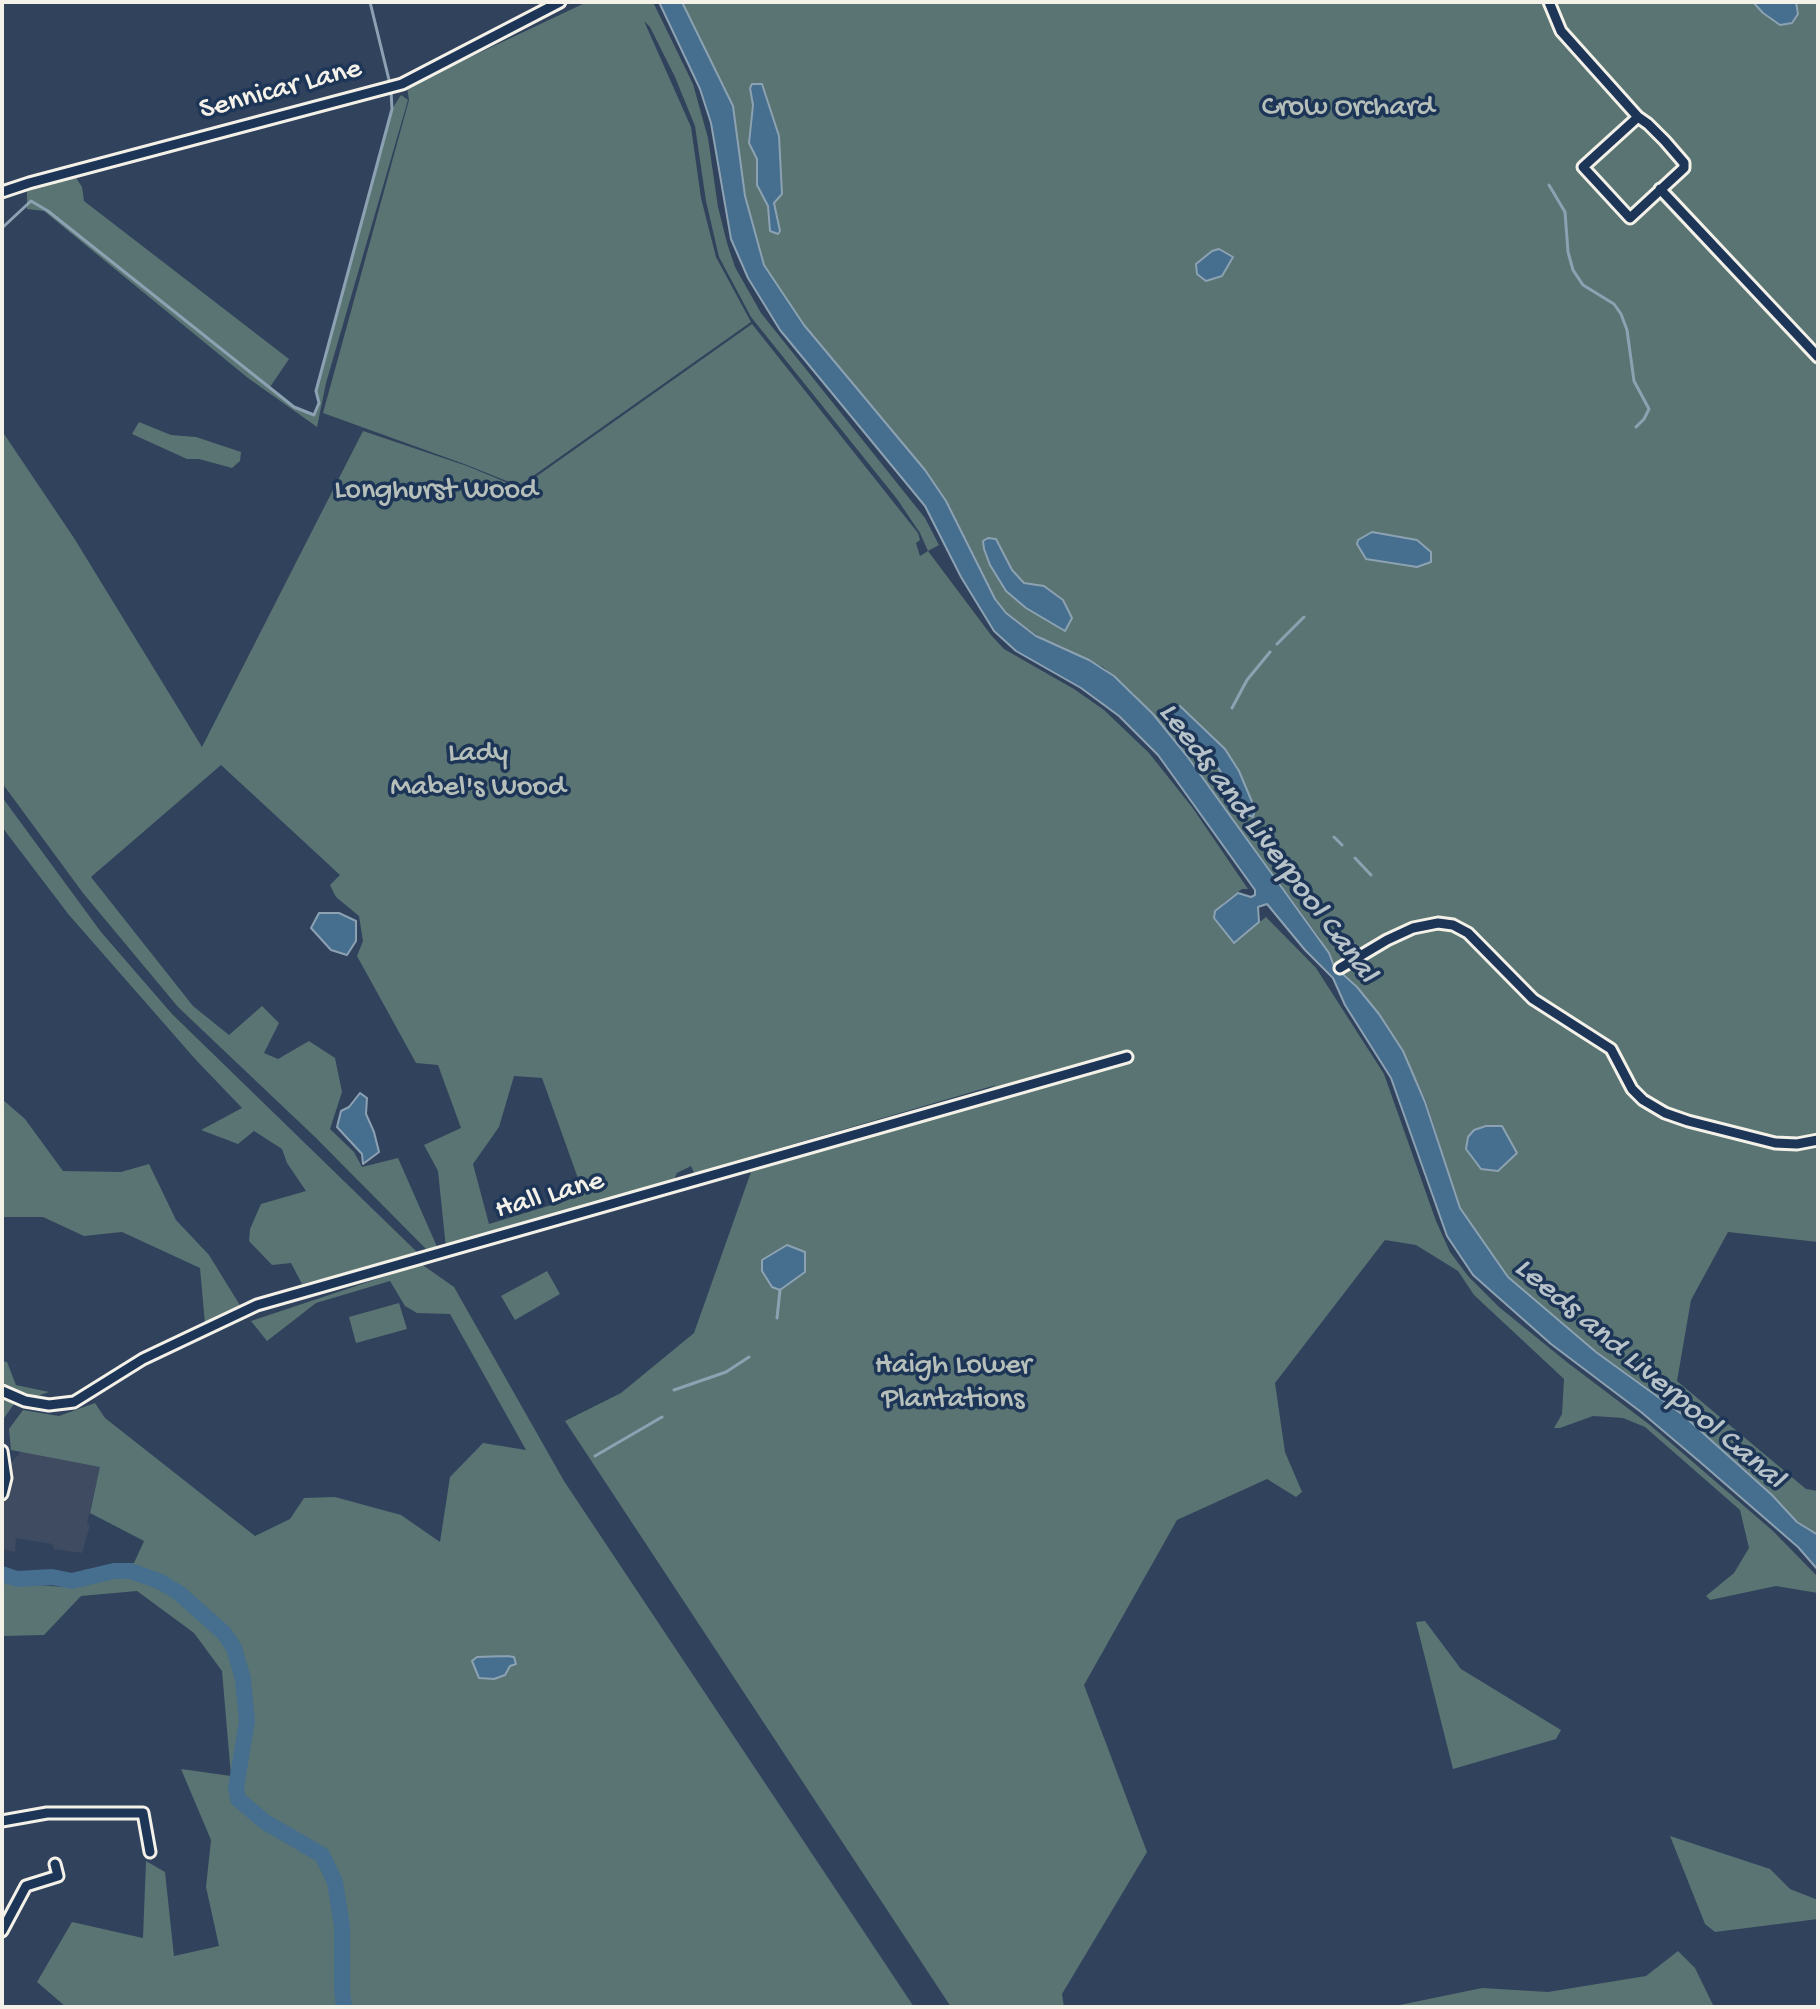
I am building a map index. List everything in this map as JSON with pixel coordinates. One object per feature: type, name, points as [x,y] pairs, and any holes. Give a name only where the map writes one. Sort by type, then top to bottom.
[{"type":"street","name":"Sennicar Lane","points":[[2,192],[402,84],[560,2]]},
{"type":"street","points":[[1549,2],[1561,31],[1684,163],[1684,168],[1630,218],[1583,167],[1638,117]]},
{"type":"street","points":[[1660,189],[1818,357]]},
{"type":"street","points":[[1340,968],[1413,928],[1438,923],[1453,925],[1468,933],[1533,999],[1611,1049],[1632,1089],[1643,1100],[1665,1113],[1775,1143],[1797,1144],[1818,1140]]},
{"type":"street","name":"Hall Lane","points":[[2,1391],[25,1401],[49,1405],[74,1402],[143,1359],[257,1305],[1127,1057]]},
{"type":"street","points":[[2,1456],[6,1478],[2,1494]]},
{"type":"street","points":[[2,1821],[47,1813],[143,1813],[150,1852]]},
{"type":"street","points":[[2,1931],[26,1886],[58,1876],[55,1864]]},
{"type":"shaded area","points":[[659,2],[682,2],[733,106],[745,196],[764,265],[804,325],[925,470],[946,501],[995,599],[1006,613],[1036,636],[1089,660],[1114,676],[1153,714],[1187,756],[1329,953],[1334,966],[1357,987],[1379,1014],[1403,1051],[1425,1102],[1460,1208],[1508,1277],[1596,1352],[1683,1415],[1772,1495],[1797,1522],[1818,1535],[1818,1570],[1798,1547],[1700,1462],[1641,1412],[1551,1344],[1473,1275],[1447,1236],[1391,1078],[1345,1005],[1333,978],[1267,904],[1258,907],[1259,922],[1234,943],[1214,918],[1215,911],[1238,893],[1251,897],[1255,895],[1255,890],[1158,755],[1119,716],[1081,688],[1016,651],[994,631],[961,577],[925,506],[780,330],[748,278],[731,239],[711,123],[700,89]]},
{"type":"shaded area","points":[[1753,2],[1796,2],[1798,14],[1792,23],[1780,25]]},
{"type":"shaded area","points":[[752,84],[762,84],[779,136],[782,194],[774,203],[778,234],[770,231],[768,206],[757,185],[757,159],[749,143]]},
{"type":"shaded area","points":[[1219,249],[1233,257],[1222,276],[1206,281],[1197,274],[1196,264]]},
{"type":"shaded area","points":[[1372,532],[1417,540],[1431,552],[1431,562],[1417,567],[1366,559],[1357,544],[1358,540]]},
{"type":"shaded area","points":[[996,539],[1012,570],[1024,583],[1044,586],[1063,600],[1072,618],[1065,631],[1026,608],[1006,591],[984,549],[983,541]]},
{"type":"shaded area","points":[[1180,706],[1225,749],[1239,771],[1255,809],[1253,817],[1246,814],[1219,769],[1173,721],[1169,711]]},
{"type":"shaded area","points":[[319,913],[339,913],[356,921],[356,941],[347,955],[331,950],[311,928]]},
{"type":"shaded area","points":[[360,1093],[367,1098],[366,1114],[379,1152],[363,1164],[362,1154],[337,1127],[341,1111],[349,1107]]},
{"type":"shaded area","points":[[1502,1126],[1517,1153],[1498,1171],[1481,1169],[1466,1149],[1468,1137],[1474,1130]]},
{"type":"shaded area","points":[[787,1245],[805,1252],[805,1272],[780,1290],[772,1287],[762,1271],[762,1260]]},
{"type":"shaded area","points":[[48,1421],[115,1439],[96,1485],[82,1553],[16,1538],[15,1552],[2,1549],[2,1503],[9,1492],[10,1464]]},
{"type":"shaded area","points":[[477,1657],[514,1657],[516,1664],[510,1666],[505,1675],[494,1679],[479,1678],[472,1661]]},
{"type":"green space","points":[[587,2],[653,2],[693,84],[708,138],[718,207],[735,267],[761,313],[925,518],[939,545],[928,551],[897,499],[751,317],[719,257],[706,201],[695,126],[675,77],[644,21],[691,127],[701,198],[716,257],[751,322],[519,486],[323,413],[409,100],[407,87]]},
{"type":"green space","name":"Crow Orchard","points":[[682,2],[1818,2],[1818,1242],[1728,1232],[1691,1300],[1677,1381],[1806,1489],[1818,1491],[1818,1535],[1797,1521],[1773,1495],[1683,1414],[1596,1351],[1509,1277],[1460,1208],[1426,1101],[1403,1051],[1358,987],[1335,965],[1319,937],[1187,756],[1132,692],[1103,667],[1047,642],[1006,613],[995,599],[946,501],[925,470],[804,325],[764,264],[745,196],[733,106]]},
{"type":"green space","points":[[401,95],[408,100],[326,383],[317,427],[248,378],[44,211],[27,209],[27,189],[75,176],[82,187],[84,201],[289,359],[270,387],[294,407],[314,415],[319,403],[316,391],[392,109]]},
{"type":"green space","points":[[752,324],[918,533],[920,540],[916,543],[920,556],[928,551],[1004,649],[1104,710],[1149,753],[1192,807],[1248,889],[1242,889],[1222,904],[1234,942],[1266,917],[1316,968],[1384,1074],[1436,1221],[1450,1252],[1468,1276],[1499,1307],[1650,1425],[1773,1531],[1818,1577],[1818,1593],[1776,1586],[1710,1600],[1706,1596],[1734,1573],[1749,1548],[1740,1510],[1645,1427],[1623,1418],[1593,1416],[1554,1428],[1562,1414],[1564,1379],[1474,1295],[1458,1271],[1416,1245],[1385,1240],[1275,1383],[1285,1452],[1302,1492],[1296,1497],[1267,1479],[1177,1520],[1084,1685],[1147,1852],[1062,1994],[1064,2007],[951,2007],[565,1421],[621,1393],[694,1333],[751,1172],[932,1117],[996,1085],[694,1173],[691,1166],[677,1173],[670,1188],[446,1248],[438,1171],[424,1145],[461,1128],[438,1065],[416,1063],[357,956],[363,941],[359,916],[336,897],[330,885],[340,875],[221,765],[91,877],[193,1006],[229,1035],[262,1006],[279,1023],[264,1053],[278,1059],[309,1041],[335,1058],[342,1092],[330,1129],[354,1152],[362,1167],[398,1158],[438,1249],[428,1251],[315,1137],[178,1007],[83,893],[2,783],[2,431],[74,538],[202,747],[363,431],[467,466],[520,488]],"holes":[[[514,1076],[542,1078],[584,1195],[489,1224],[473,1164],[499,1127]]]},
{"type":"green space","points":[[139,422],[171,435],[196,437],[241,452],[240,461],[232,468],[187,459],[132,434]]},
{"type":"green space","points":[[2,797],[101,932],[172,1014],[419,1254],[302,1284],[291,1263],[272,1265],[249,1241],[250,1229],[261,1204],[306,1191],[287,1163],[282,1149],[254,1131],[238,1144],[201,1130],[242,1108],[69,915],[2,827]]},
{"type":"green space","points":[[2,1099],[25,1119],[63,1171],[121,1172],[149,1164],[176,1220],[209,1255],[241,1307],[205,1324],[200,1268],[122,1232],[84,1236],[43,1217],[2,1217]]},
{"type":"green space","points":[[417,1261],[454,1287],[564,1481],[914,2007],[66,2007],[37,1982],[72,1922],[143,1938],[146,1861],[165,1872],[174,1956],[219,1946],[206,1887],[211,1840],[181,1769],[231,1776],[222,1671],[194,1633],[137,1591],[81,1596],[44,1635],[2,1636],[2,1582],[63,1587],[83,1570],[134,1563],[144,1541],[90,1513],[100,1467],[11,1450],[9,1429],[23,1410],[59,1416],[95,1403],[105,1418],[255,1536],[290,1519],[304,1498],[335,1497],[401,1515],[440,1542],[450,1477],[483,1443],[526,1450],[450,1314],[417,1313],[405,1306],[390,1281],[316,1303],[267,1341],[251,1321],[398,1272]]},
{"type":"green space","points":[[547,1271],[560,1294],[515,1320],[501,1296]]},
{"type":"green space","points":[[399,1303],[407,1329],[356,1343],[349,1317]]},
{"type":"green space","points":[[2,1361],[7,1362],[16,1385],[49,1392],[14,1404],[2,1421]]},
{"type":"green space","points":[[1425,1621],[1461,1669],[1561,1730],[1556,1739],[1453,1769],[1416,1622]]},
{"type":"green space","points":[[1670,1836],[1770,1869],[1790,1889],[1818,1900],[1818,1919],[1715,1932],[1705,1924]]},
{"type":"green space","points":[[1678,1951],[1695,1968],[1714,2007],[1390,2007],[1482,1988],[1548,1992],[1646,1976]]},
{"type":"waterway","points":[[370,2],[390,84]]},
{"type":"waterway","points":[[2,228],[31,201],[48,211],[294,407],[314,415],[319,403],[316,391],[392,109],[391,91]]},
{"type":"waterway","points":[[1549,185],[1565,212],[1568,252],[1573,270],[1583,285],[1614,304],[1627,330],[1634,381],[1649,409],[1636,427]]},
{"type":"waterway","points":[[1277,644],[1304,617]]},
{"type":"waterway","points":[[1232,708],[1247,680],[1270,652]]},
{"type":"waterway","points":[[1334,837],[1342,845]]},
{"type":"waterway","points":[[1355,858],[1371,875]]},
{"type":"waterway","points":[[777,1318],[780,1290]]},
{"type":"waterway","points":[[674,1390],[726,1372],[749,1357]]},
{"type":"waterway","points":[[595,1456],[662,1417]]},
{"type":"waterway","points":[[2,1574],[17,1579],[52,1577],[72,1581],[114,1571],[130,1571],[159,1581],[179,1593],[224,1633],[234,1648],[243,1679],[247,1721],[236,1788],[238,1799],[265,1822],[322,1855],[335,1882],[342,1926],[344,2007]]},
{"type":"park label","name":"Longhurst Wood","points":[[436,492]]},
{"type":"park label","name":"Lady Mabel's Wood","points":[[478,772]]},
{"type":"park label","name":"Haigh Lower Plantations","points":[[953,1384]]},
{"type":"water label","name":"Leeds and Liverpool Canal","points":[[1266,844]]},
{"type":"water label","name":"Leeds and Liverpool Canal","points":[[1648,1375]]}]
